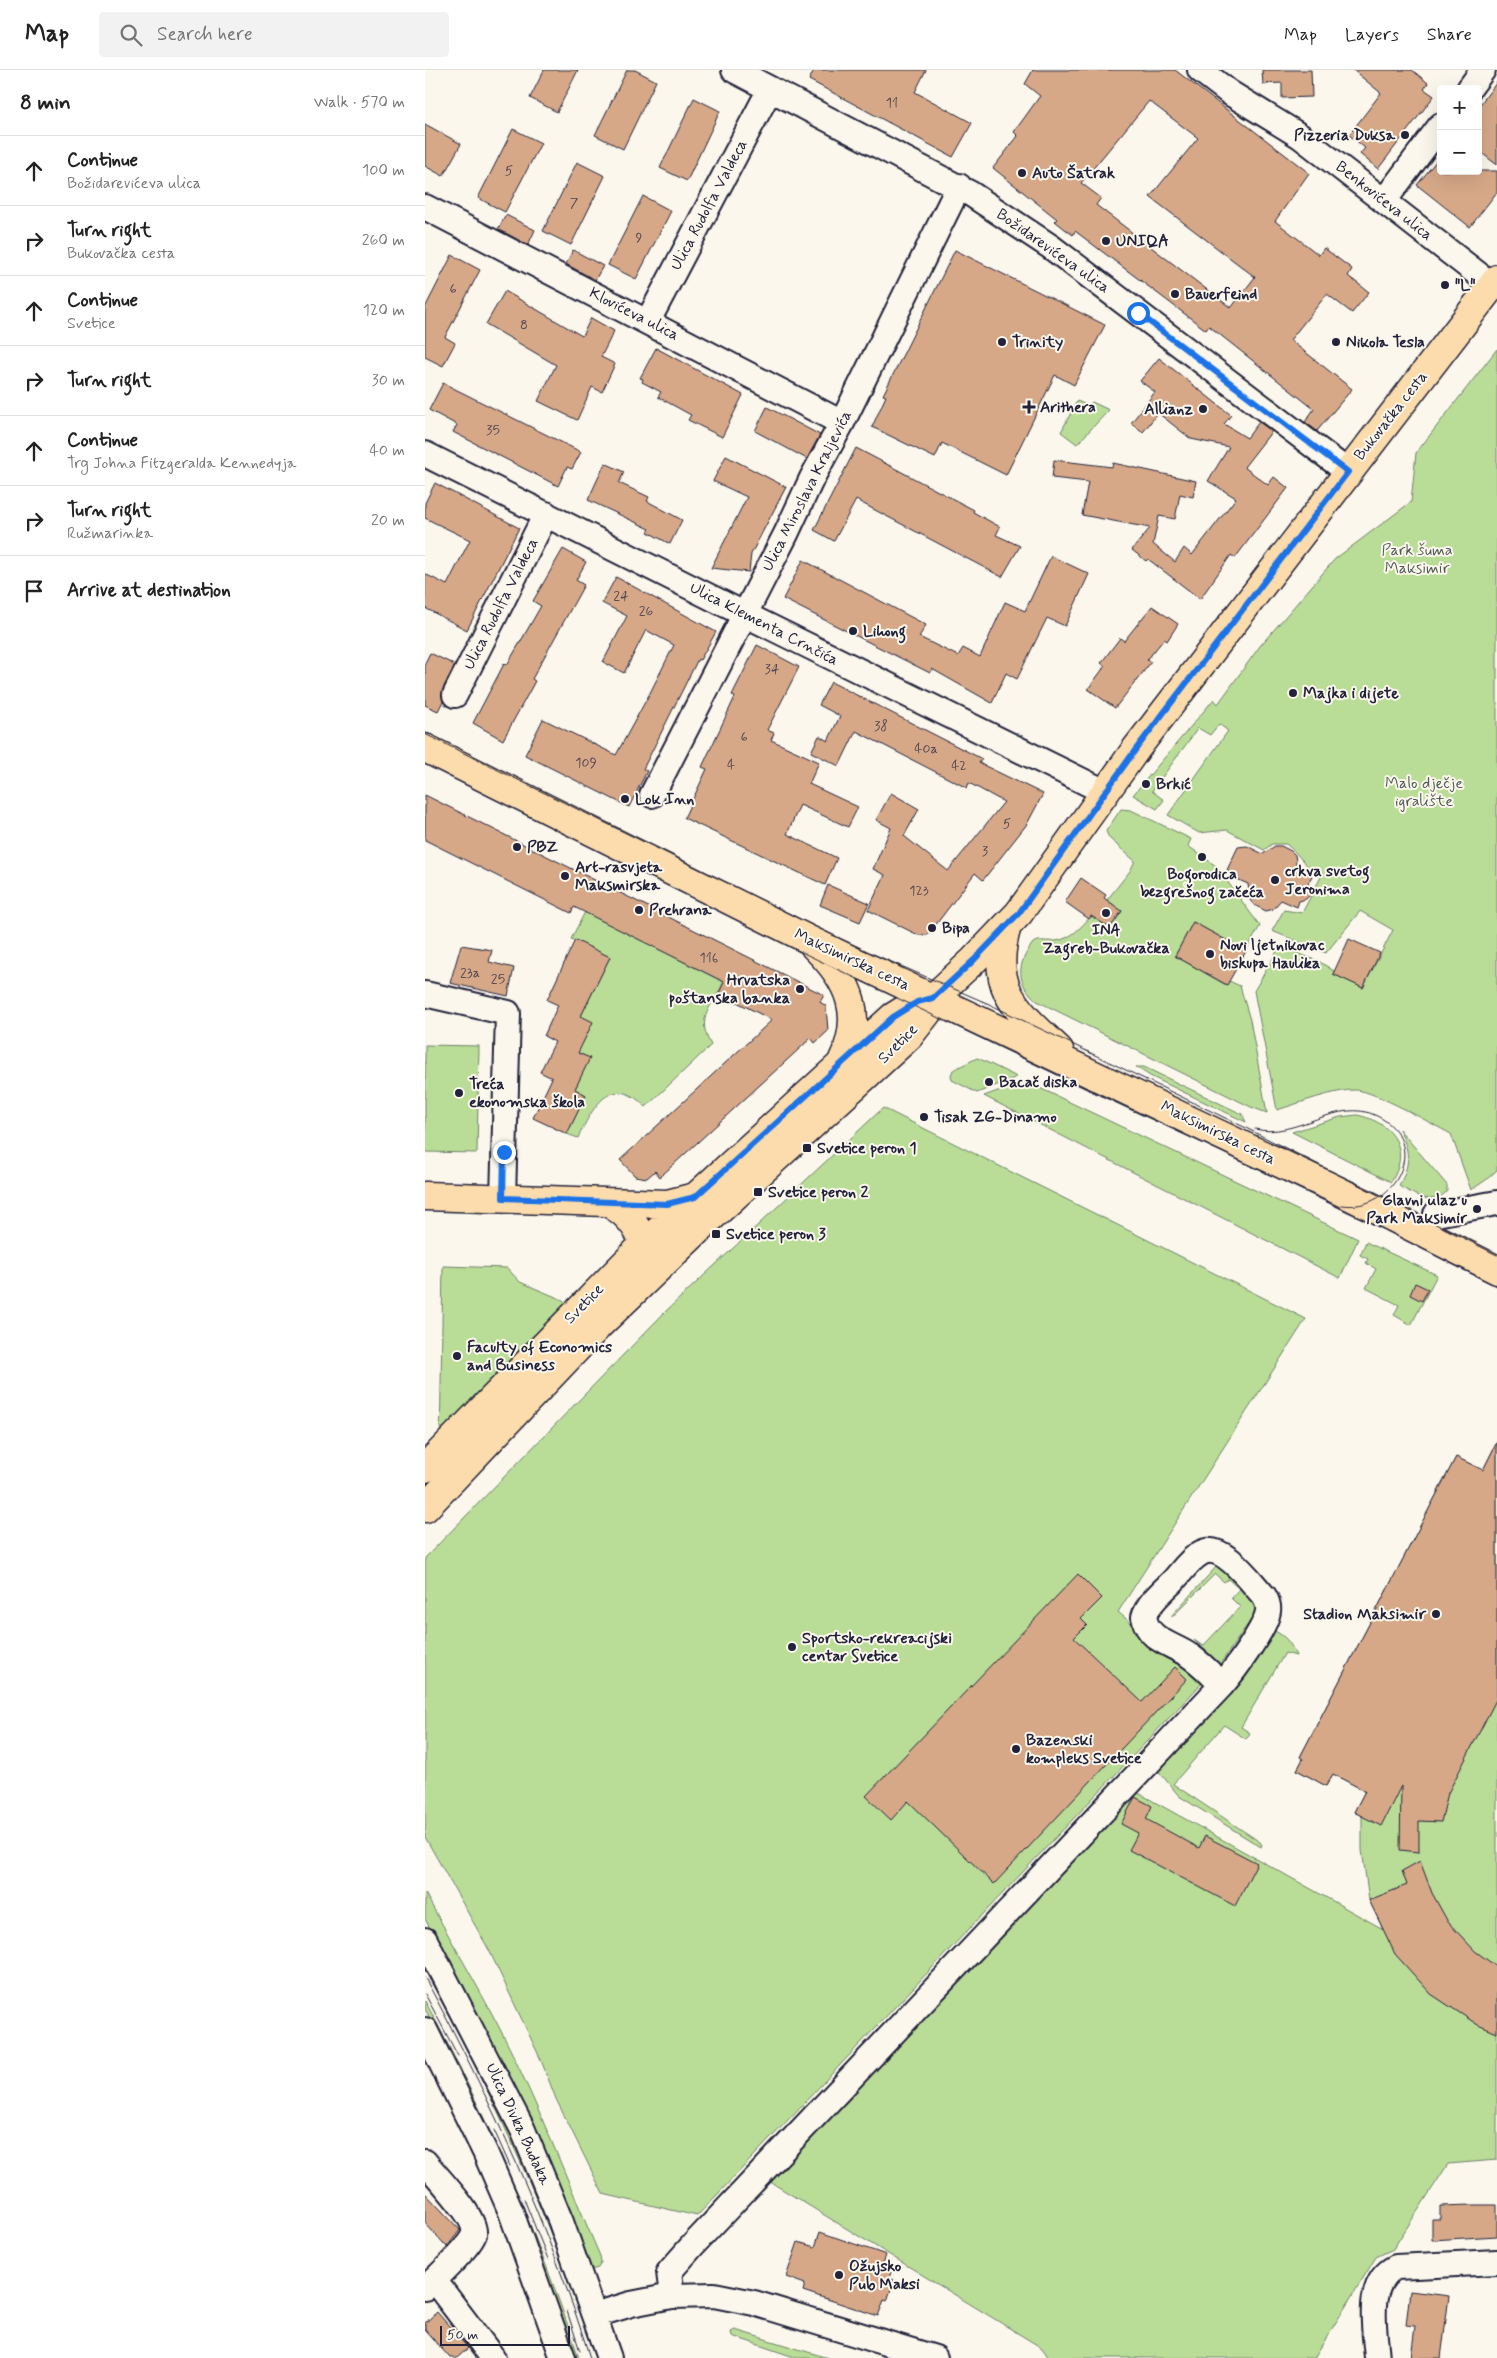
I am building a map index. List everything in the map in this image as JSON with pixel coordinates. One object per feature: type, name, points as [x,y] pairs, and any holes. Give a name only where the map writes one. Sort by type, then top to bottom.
[{"type":"main road","name":"Bukovačka cesta","points":[[933,998],[1007,926],[1035,891],[1105,792],[1494,282]]},
{"type":"main road","name":"Maksimirska cesta","points":[[425,748],[807,939],[1366,1204],[1497,1270]]},
{"type":"main road","points":[[1007,926],[1002,946],[1001,974],[1009,997],[1026,1017],[1082,1068]]},
{"type":"main road","points":[[807,939],[836,969],[846,986],[852,1007],[851,1039],[840,1066]]},
{"type":"main road","name":"Svetice","points":[[425,1468],[644,1244],[901,1011],[917,1002],[933,998]]},
{"type":"main road","name":"Svetice","points":[[425,1508],[547,1378],[648,1277],[899,1045],[927,1013],[933,998]]},
{"type":"main road","points":[[425,1196],[667,1204],[695,1197]]},
{"type":"main road","points":[[607,1202],[616,1206],[628,1217],[644,1244],[648,1257],[648,1277]]},
{"type":"street","name":"Božidarevićeva ulica","points":[[734,70],[959,186],[1051,247],[1348,472]]},
{"type":"street","name":"Benkovićeva ulica","points":[[1199,70],[1230,93],[1300,136],[1383,201],[1494,282]]},
{"type":"street","points":[[1472,85],[1483,70]]},
{"type":"street","name":"Ulica Rudolfa Valdeca","points":[[648,321],[770,89]]},
{"type":"street","points":[[1383,201],[1437,130]]},
{"type":"street","name":"Ulica Miroslava Kraljevića","points":[[652,795],[846,415],[959,186]]},
{"type":"street","name":"Klovićeva ulica","points":[[425,207],[648,321],[846,415]]},
{"type":"street","name":"Ulica Klementa Crnčića","points":[[425,454],[1105,792]]},
{"type":"street","name":"Ulica Rudolfa Valdeca","points":[[455,695],[546,514]]},
{"type":"street","points":[[425,994],[508,1013],[503,1198]]},
{"type":"street","points":[[1436,1214],[1497,1203]]},
{"type":"street","points":[[672,2296],[669,2272],[692,2246],[1222,1685],[1243,1658],[1269,1609],[1264,1596],[1226,1556],[1220,1552],[1206,1551],[1200,1554],[1149,1606],[1144,1617],[1145,1624],[1163,1643],[1190,1656],[1222,1685]]},
{"type":"street","name":"Ulica Divka Budaka","points":[[425,1940],[523,2130],[561,2222],[609,2358]]},
{"type":"street","points":[[427,2037],[485,2152],[511,2212],[563,2358]]},
{"type":"street","points":[[425,2162],[465,2210],[474,2228],[471,2240],[430,2284],[493,2358]]},
{"type":"street","points":[[1377,2358],[1374,2312],[1379,2285],[1383,2275],[1396,2267],[1497,2262]]},
{"type":"street","points":[[595,2315],[631,2304],[672,2296],[703,2294],[735,2298],[935,2358]]},
{"type":"green space","points":[[1497,349],[1497,1170],[1471,1190],[1451,1134],[1377,1096],[1356,1090],[1348,1090],[1327,1094],[1277,1110],[1254,991],[1280,946],[1320,962],[1334,971],[1333,974],[1363,988],[1393,930],[1360,911],[1326,953],[1272,931],[1284,910],[1302,913],[1321,877],[1311,870],[1286,844],[1272,844],[1264,850],[1227,830],[1199,833],[1168,815],[1228,731],[1219,724],[1210,735],[1198,728],[1152,791],[1164,800],[1157,809],[1133,795],[1214,699],[1218,704],[1260,646],[1335,559],[1411,502],[1416,453]]},
{"type":"green space","points":[[1077,401],[1089,406],[1092,402],[1109,410],[1077,444],[1061,432]]},
{"type":"green space","points":[[1121,809],[1131,810],[1191,839],[1188,846],[1216,866],[1260,926],[1246,951],[1193,922],[1175,956],[1226,985],[1229,981],[1240,986],[1250,1020],[1267,1113],[1251,1107],[1037,1001],[1025,987],[1022,980],[1021,966],[1027,951],[1033,943],[1065,938],[1075,932],[1091,916],[1110,928],[1122,911],[1107,900],[1130,871],[1135,861],[1109,838],[1106,831]]},
{"type":"green space","points":[[585,912],[724,982],[705,1019],[706,1035],[711,1045],[646,1107],[633,1097],[622,1093],[612,1093],[604,1098],[589,1116],[578,1138],[567,1134],[586,1095],[575,1089],[589,1058],[578,1053],[581,1016],[610,957],[571,939]]},
{"type":"green space","points":[[425,1045],[479,1046],[477,1153],[425,1152]]},
{"type":"green space","points":[[977,1058],[1017,1077],[977,1093],[952,1080],[953,1070]]},
{"type":"green space","points":[[1136,1067],[1144,1067],[1242,1114],[1246,1122],[1150,1076]]},
{"type":"green space","points":[[1025,1081],[1358,1239],[1340,1278],[984,1096]]},
{"type":"green space","name":"Sportsko-rekreacijski centar Svetice","points":[[883,1108],[1306,1319],[1118,1612],[1202,1683],[697,2216],[603,2194],[556,2099],[541,2060],[489,1950],[425,1837],[425,1558],[666,1311]]},
{"type":"green space","points":[[1357,1115],[1380,1124],[1395,1139],[1399,1148],[1399,1159],[1397,1170],[1391,1182],[1292,1132],[1340,1117]]},
{"type":"green space","points":[[1399,1129],[1447,1185],[1447,1191],[1442,1196],[1436,1199],[1423,1198],[1399,1186],[1406,1171],[1408,1158]]},
{"type":"green space","points":[[1366,1242],[1437,1275],[1411,1325],[1394,1315],[1399,1305],[1366,1288],[1376,1269],[1366,1263],[1368,1259],[1360,1255]]},
{"type":"green space","name":"Faculty of Economics and Business","points":[[443,1266],[507,1268],[520,1282],[563,1300],[571,1308],[440,1445]]},
{"type":"green space","points":[[1497,1442],[1497,2160],[1448,2164],[1393,2249],[1376,2257],[1314,2358],[1049,2358],[1042,2348],[767,2180],[1133,1790],[1383,1929],[1369,1900],[1362,1850],[1362,1816],[1354,1812],[1365,1791],[1333,1774],[1326,1786],[1297,1770],[1303,1759],[1300,1757],[1456,1457],[1483,1470]]},
{"type":"green space","points":[[1218,1565],[1252,1595],[1258,1610],[1220,1664],[1194,1640],[1203,1646],[1240,1607],[1231,1598],[1239,1589],[1228,1579],[1224,1582],[1215,1574],[1172,1617]]},
{"type":"green space","points":[[1273,1625],[1276,1626],[1275,1631],[1290,1644],[1296,1656],[1285,1653],[1241,1727],[1250,1733],[1246,1739],[1224,1725],[1173,1784],[1260,1842],[1261,1847],[1179,1796],[1156,1768]]},
{"type":"green space","points":[[425,1893],[486,2003],[520,2070],[600,2256],[601,2263],[598,2268],[591,2270],[516,2093],[476,2013],[425,1919]]},
{"type":"green space","points":[[425,1961],[506,2120],[544,2206],[599,2358],[595,2358],[560,2258],[520,2160],[498,2112],[425,1971]]},
{"type":"green space","points":[[425,2001],[448,2044],[510,2176],[529,2221],[579,2358],[575,2358],[555,2301],[438,2033],[425,2009]]},
{"type":"green space","points":[[735,2330],[828,2358],[797,2358],[732,2336],[731,2332]]},
{"type":"building","points":[[544,70],[578,70],[557,112],[530,98]]},
{"type":"building","points":[[627,70],[635,70],[656,81],[623,149],[595,135]]},
{"type":"building","points":[[814,70],[926,70],[915,92],[972,123],[953,157],[809,80]]},
{"type":"building","points":[[1033,70],[1175,70],[1309,173],[1275,221],[1319,255],[1324,248],[1352,269],[1348,276],[1369,292],[1352,313],[1327,294],[1290,340],[1352,389],[1317,431],[1305,422],[1314,409],[1209,326],[1206,330],[1075,231],[1073,235],[1065,229],[1055,221],[1057,219],[993,168],[1018,136],[1014,132],[1040,96],[1025,84]],"holes":[[[1149,101],[1198,138],[1150,197],[1255,277],[1231,308],[1096,205],[1101,198],[1081,183]]]},
{"type":"building","points":[[1262,70],[1311,70],[1312,97],[1282,98],[1282,83],[1263,84]]},
{"type":"building","points":[[1353,70],[1412,70],[1428,83],[1424,89],[1434,96],[1378,169],[1360,154],[1365,148],[1349,135],[1381,93]]},
{"type":"building","points":[[1497,82],[1497,165],[1482,153],[1482,102]]},
{"type":"building","points":[[694,98],[720,111],[687,181],[660,168]]},
{"type":"building","points":[[425,124],[461,144],[443,176],[425,166]]},
{"type":"building","points":[[513,129],[541,143],[505,212],[478,198]]},
{"type":"building","points":[[1437,160],[1437,175],[1482,175],[1482,171],[1497,171],[1497,192],[1470,227],[1417,185]]},
{"type":"building","points":[[577,162],[605,176],[571,245],[543,231]]},
{"type":"building","points":[[643,196],[671,211],[636,279],[608,265]]},
{"type":"building","points":[[506,215],[535,230],[528,245],[498,229]]},
{"type":"building","points":[[573,250],[603,266],[595,280],[566,264]]},
{"type":"building","points":[[955,250],[1105,325],[1074,385],[1055,375],[1006,475],[942,443],[935,458],[872,427],[886,396],[883,395]]},
{"type":"building","points":[[452,255],[480,270],[445,337],[455,343],[443,366],[425,357],[425,308]]},
{"type":"building","points":[[505,291],[582,336],[591,318],[614,331],[601,357],[615,364],[602,392],[592,387],[577,420],[538,401],[556,365],[486,324]]},
{"type":"building","points":[[656,348],[743,395],[722,437],[688,420],[691,415],[658,397],[661,392],[642,382],[643,379],[640,378]]},
{"type":"building","points":[[1159,358],[1231,415],[1224,424],[1247,438],[1259,422],[1272,431],[1244,467],[1268,485],[1274,477],[1288,488],[1235,558],[1231,555],[1200,599],[1148,559],[1146,561],[1132,550],[1150,528],[1082,515],[1088,482],[1052,478],[1054,460],[1112,467],[1113,463],[1196,481],[1193,497],[1180,494],[1175,519],[1159,516],[1153,544],[1175,562],[1184,548],[1192,555],[1236,498],[1208,481],[1229,447],[1191,439],[1158,413],[1143,432],[1131,423],[1155,392],[1140,381]]},
{"type":"building","points":[[443,383],[581,452],[572,469],[567,467],[558,486],[453,432],[457,425],[429,410]]},
{"type":"building","points":[[767,407],[820,435],[807,459],[755,431]]},
{"type":"building","points":[[856,448],[974,510],[973,512],[1000,527],[996,535],[1020,546],[1002,577],[856,500],[834,541],[814,530]]},
{"type":"building","points":[[726,456],[786,487],[751,554],[749,572],[711,568],[747,497],[713,481]]},
{"type":"building","points":[[605,463],[624,472],[619,483],[649,497],[647,501],[682,520],[670,544],[648,532],[650,529],[588,500]]},
{"type":"building","points":[[435,483],[519,528],[467,630],[425,608],[425,574],[447,585],[470,540],[425,518],[425,503]]},
{"type":"building","points":[[563,549],[586,562],[576,580],[584,585],[532,679],[535,681],[503,740],[473,723],[504,664],[507,665],[541,606],[533,601]]},
{"type":"building","points":[[1051,556],[1089,574],[1065,626],[1047,618],[1017,679],[1006,673],[992,703],[932,669],[930,673],[783,599],[803,560],[926,625],[919,637],[958,656],[963,648],[980,657],[1005,602],[1025,611]]},
{"type":"building","points":[[616,577],[716,632],[700,660],[698,659],[643,769],[647,771],[629,807],[525,755],[543,719],[616,755],[650,693],[674,645],[646,630],[624,673],[603,662],[627,616],[602,603]]},
{"type":"building","points":[[1152,606],[1178,624],[1167,641],[1164,639],[1147,660],[1151,662],[1115,708],[1088,689],[1105,666],[1101,663],[1120,638],[1124,641]]},
{"type":"building","points":[[757,645],[799,667],[767,730],[774,733],[771,740],[819,762],[809,784],[858,807],[848,827],[800,805],[787,834],[837,858],[825,885],[684,818],[707,769],[702,767],[735,697],[732,695]]},
{"type":"building","points":[[430,653],[455,665],[443,689],[443,701],[438,711],[425,705],[425,663]]},
{"type":"building","points":[[831,682],[982,759],[979,763],[1043,794],[1027,824],[983,880],[975,873],[928,935],[918,935],[868,910],[885,875],[873,869],[891,828],[876,820],[891,793],[919,809],[904,836],[948,871],[1004,802],[969,783],[967,788],[856,731],[839,766],[811,752],[819,736],[828,741],[840,716],[819,705]]},
{"type":"building","points":[[425,795],[824,995],[820,1002],[826,1006],[828,1031],[815,1043],[811,1038],[660,1177],[655,1171],[647,1178],[635,1176],[620,1160],[772,1020],[719,993],[724,982],[574,907],[571,913],[425,840]]},
{"type":"building","name":"crkva svetog Jeronima","points":[[1247,846],[1263,854],[1275,846],[1281,846],[1291,851],[1295,855],[1297,869],[1312,876],[1308,883],[1311,894],[1306,899],[1299,901],[1297,907],[1281,900],[1273,909],[1266,911],[1254,905],[1250,900],[1248,884],[1232,877],[1227,870],[1238,847]]},
{"type":"building","points":[[1081,878],[1106,895],[1104,898],[1122,911],[1110,928],[1091,916],[1089,919],[1065,902]]},
{"type":"building","points":[[828,885],[869,903],[860,922],[820,905]]},
{"type":"building","name":"Novi ljetnikovac biskupa Haulika","points":[[1193,922],[1246,951],[1227,985],[1175,956]]},
{"type":"building","points":[[1349,939],[1380,953],[1363,988],[1333,974]]},
{"type":"building","points":[[575,940],[610,957],[581,1016],[593,1022],[578,1053],[590,1058],[575,1089],[586,1095],[567,1134],[533,1118],[552,1078],[540,1072],[555,1042],[544,1036],[558,1005],[547,1000]]},
{"type":"building","points":[[461,945],[492,950],[489,962],[514,968],[508,996],[450,983]]},
{"type":"building","points":[[1415,1283],[1428,1289],[1422,1301],[1410,1295]]},
{"type":"building","name":"Stadion Maksimir","points":[[1497,1442],[1497,1698],[1448,1793],[1441,1822],[1419,1821],[1419,1852],[1400,1850],[1401,1786],[1381,1826],[1354,1812],[1365,1791],[1333,1774],[1326,1786],[1297,1770],[1303,1759],[1300,1757],[1456,1457],[1483,1470]]},
{"type":"building","name":"Bazenski kompleks Svetice","points":[[1078,1574],[1102,1598],[1081,1619],[1087,1625],[1074,1638],[1142,1702],[1175,1667],[1187,1679],[994,1884],[908,1801],[891,1820],[866,1796]]},
{"type":"building","points":[[1135,1797],[1152,1806],[1146,1819],[1199,1848],[1205,1836],[1257,1863],[1235,1906],[1129,1850],[1138,1833],[1121,1824]]},
{"type":"building","points":[[1420,1861],[1432,1893],[1448,1922],[1475,1951],[1497,1967],[1497,2033],[1478,2025],[1431,1994],[1395,1954],[1369,1900],[1407,1885],[1402,1871]]},
{"type":"building","points":[[425,2193],[460,2230],[447,2247],[425,2223]]},
{"type":"building","points":[[1497,2205],[1497,2236],[1432,2240],[1432,2219],[1440,2219],[1440,2206]]},
{"type":"building","name":"Ožujsko Pub Maksi","points":[[820,2232],[886,2255],[881,2269],[891,2272],[889,2278],[894,2280],[887,2301],[884,2300],[878,2316],[803,2291],[805,2284],[786,2277],[798,2242],[815,2247]]},
{"type":"building","points":[[1410,2291],[1449,2296],[1441,2358],[1411,2358],[1415,2326],[1406,2325]]},
{"type":"building","points":[[437,2312],[468,2348],[457,2358],[450,2358],[425,2330],[425,2323]]},
{"type":"tram line","points":[[425,734],[857,947],[989,1004],[1244,1127],[1497,1255]]},
{"type":"tram line","points":[[425,764],[791,947],[1097,1094],[1336,1205],[1497,1286]]},
{"type":"tram line","points":[[1255,1129],[1270,1131],[1285,1129],[1347,1111],[1362,1111],[1377,1116],[1393,1128],[1402,1142],[1404,1158],[1400,1173],[1391,1187],[1377,1198],[1361,1205],[1341,1205]]},
{"type":"tram line","points":[[425,1978],[473,2070],[517,2164],[556,2260],[590,2358]]},
{"type":"tram line","points":[[425,1994],[458,2056]]},
{"type":"tram line","points":[[494,2130],[510,2166]]},
{"type":"tram line","points":[[524,2199],[548,2259]]},
{"type":"tram line","points":[[567,2311],[580,2351]]},
{"type":"place","name":"Pizzeria Duksa","points":[[1405,135]]},
{"type":"place","name":"Auto Šatrak","points":[[1022,173]]},
{"type":"place","name":"UNIQA","points":[[1106,241]]},
{"type":"place","name":"\"L\"","points":[[1445,285]]},
{"type":"place","name":"Bauerfeind","points":[[1175,294]]},
{"type":"place","name":"Trinity","points":[[1002,342]]},
{"type":"place","name":"Nikola Tesla","points":[[1336,342]]},
{"type":"place","name":"Arithera","points":[[1029,407]]},
{"type":"place","name":"Allianz","points":[[1203,409]]},
{"type":"place","name":"Lihong","points":[[853,631]]},
{"type":"place","name":"Majka i dijete","points":[[1293,693]]},
{"type":"place","name":"Brkić","points":[[1146,784]]},
{"type":"place","name":"Lok Inn","points":[[625,799]]},
{"type":"place","name":"PBZ","points":[[517,847]]},
{"type":"place","name":"Bogorodica bezgrešnog začeća","points":[[1202,857]]},
{"type":"place","name":"Art-rasvjeta Maksmirska","points":[[565,876]]},
{"type":"place","name":"crkva svetog Jeronima","points":[[1275,880]]},
{"type":"place","name":"Prehrana","points":[[639,910]]},
{"type":"place","name":"INA Zagreb-Bukovačka","points":[[1106,913]]},
{"type":"place","name":"Bipa","points":[[932,928]]},
{"type":"place","name":"Novi ljetnikovac biskupa Haulika","points":[[1210,954]]},
{"type":"place","name":"Hrvatska poštanska banka","points":[[800,989]]},
{"type":"place","name":"Bacač diska","points":[[989,1082]]},
{"type":"place","name":"Treća ekonomska škola","points":[[459,1093]]},
{"type":"place","name":"Tisak ZG-Dinamo","points":[[924,1117]]},
{"type":"place","name":"Svetice peron 1","points":[[807,1148]]},
{"type":"place","name":"Svetice peron 2","points":[[758,1192]]},
{"type":"place","name":"Glavni ulaz u Park Maksimir","points":[[1477,1209]]},
{"type":"place","name":"Svetice peron 3","points":[[716,1234]]},
{"type":"place","name":"Faculty of Economics and Business","points":[[457,1356]]},
{"type":"place","name":"Stadion Maksimir","points":[[1436,1614]]},
{"type":"place","name":"Sportsko-rekreacijski centar Svetice","points":[[792,1647]]},
{"type":"place","name":"Bazenski kompleks Svetice","points":[[1016,1749]]},
{"type":"place","name":"Ožujsko Pub Maksi","points":[[839,2275]]},
{"type":"route","points":[[504,1152],[503,1198],[667,1204],[695,1197],[893,1017],[917,1002],[933,998],[947,986],[1019,913],[1136,749],[1348,472],[1138,313]]},
{"type":"park label","name":"Park šuma Maksimir","points":[[1417,559]]},
{"type":"park label","name":"Malo dječje igralište","points":[[1424,792]]}]
